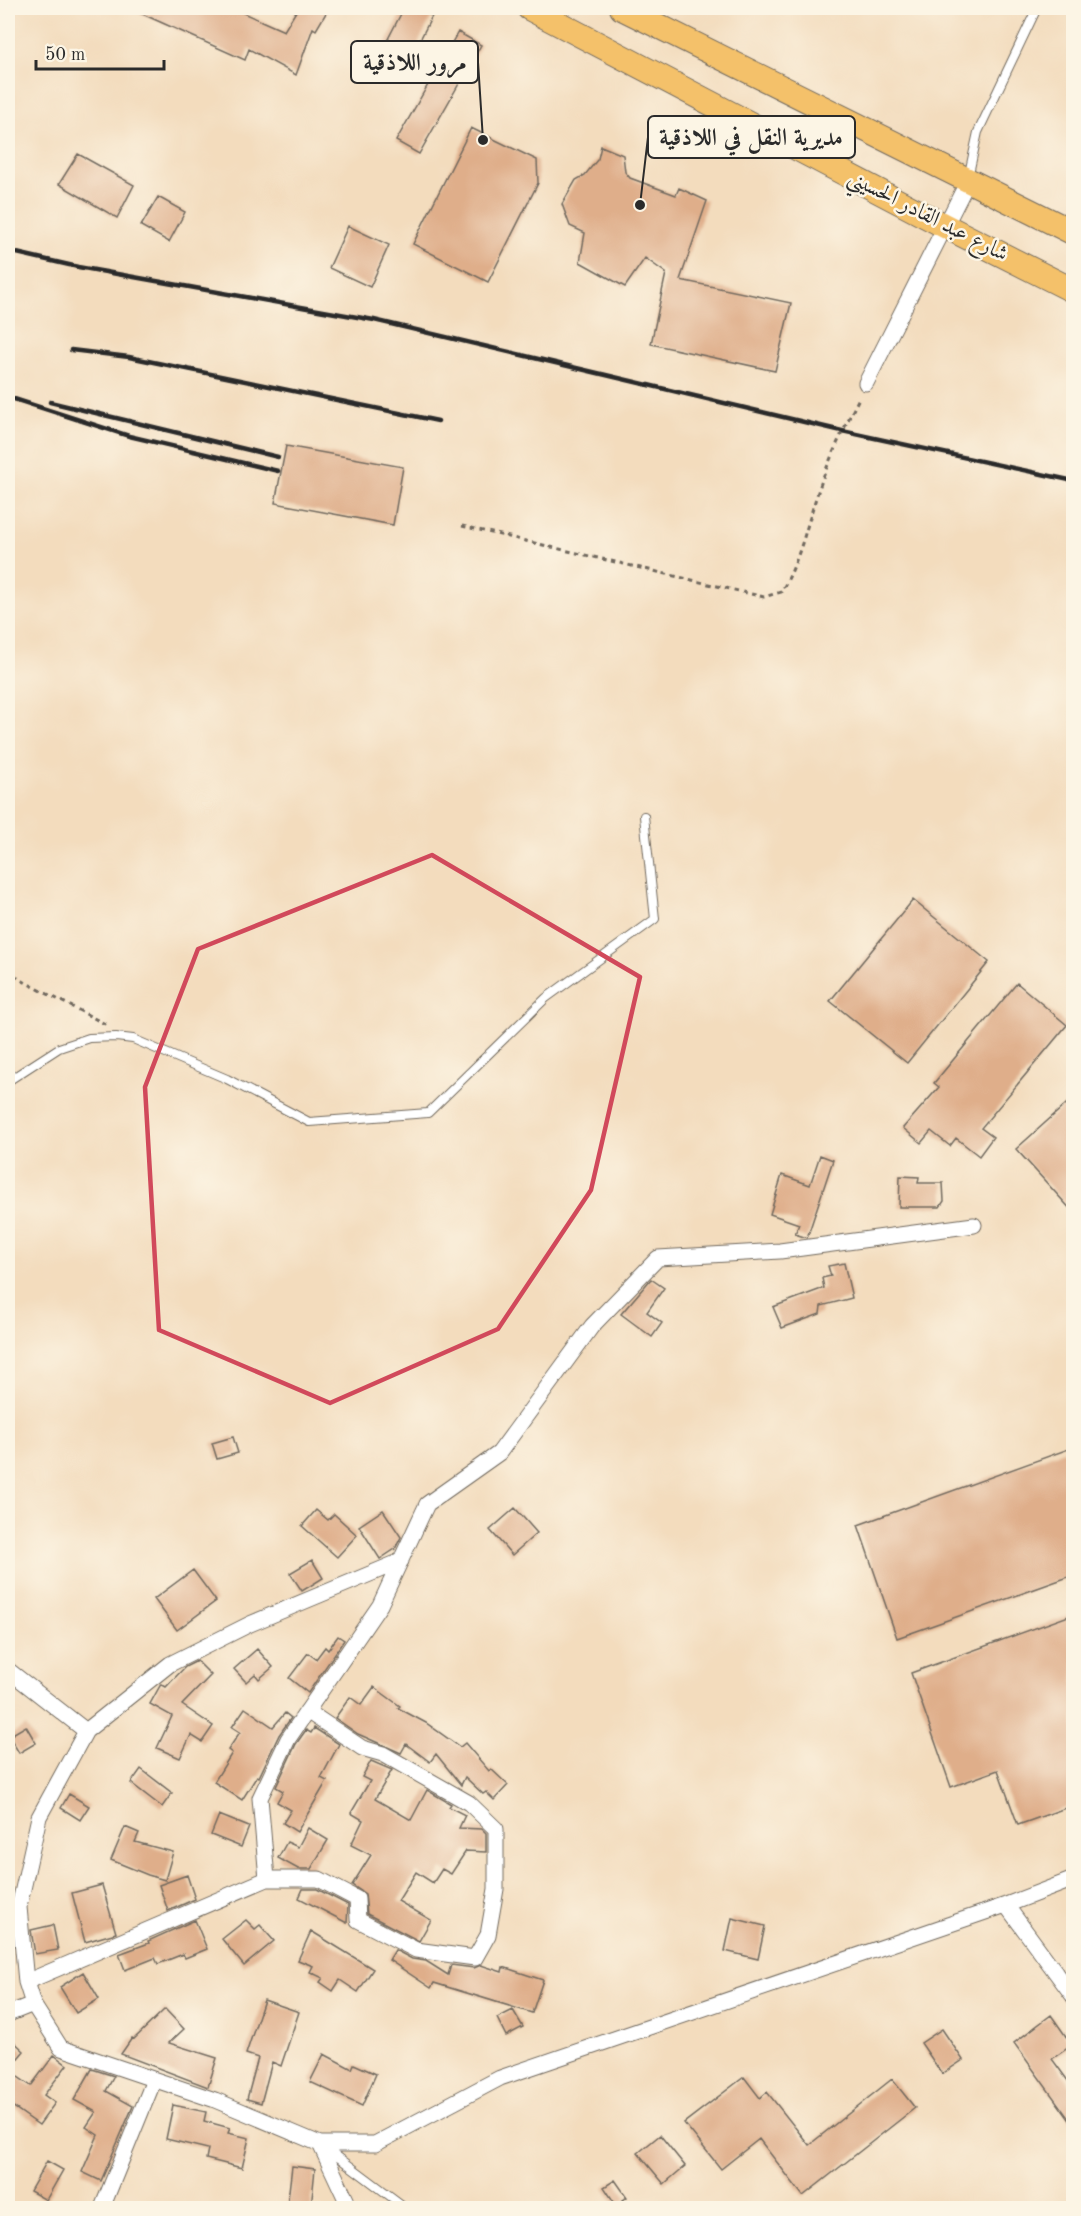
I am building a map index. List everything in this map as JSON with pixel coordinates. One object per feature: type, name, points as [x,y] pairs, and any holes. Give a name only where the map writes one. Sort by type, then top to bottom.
[{"type":"main road","name":"شارع عبد القادر الحسيني","points":[[529,8],[1074,291]]},
{"type":"main road","points":[[622,8],[1074,233]]},
{"type":"street","points":[[866,384],[968,181]]},
{"type":"street","points":[[267,1879],[260,1798],[288,1739],[380,1605],[428,1504],[499,1453],[592,1326],[657,1258],[780,1251],[974,1224]]},
{"type":"street","points":[[401,1561],[250,1624],[170,1664],[86,1731],[39,1817],[19,1907],[26,1982],[33,2004],[61,2048],[214,2100],[320,2144],[375,2144],[500,2078],[1074,1880]]},
{"type":"street","points":[[8,1670],[86,1731]]},
{"type":"street","points":[[26,1982],[267,1879],[319,1879],[357,1899],[358,1920],[416,1950],[474,1958],[488,1935],[496,1889],[496,1829],[469,1803],[383,1754],[362,1748],[307,1711]]},
{"type":"street","points":[[1006,1905],[1074,1997]]},
{"type":"street","points":[[8,2014],[33,2004]]},
{"type":"street","points":[[102,2208],[154,2080]]},
{"type":"street","points":[[320,2144],[350,2208]]},
{"type":"lane","points":[[968,181],[978,132],[1037,8]]},
{"type":"lane","points":[[8,1081],[59,1048],[89,1038],[116,1037],[133,1039],[227,1079],[309,1122],[428,1113],[546,998],[655,919],[644,816]]},
{"type":"lane","points":[[320,2144],[406,2208]]},
{"type":"path","points":[[462,526],[764,597],[781,592],[792,574],[815,499],[842,431],[866,384]]},
{"type":"path","points":[[8,969],[19,979],[133,1039]]},
{"type":"highlighted area","points":[[432,855],[640,977],[591,1190],[498,1329],[330,1403],[159,1330],[145,1087],[198,949]]},
{"type":"building","points":[[129,8],[232,8],[284,31],[298,8],[329,8],[316,30],[313,28],[296,75],[249,49],[245,60]]},
{"type":"building","points":[[404,8],[414,8],[432,16],[400,79],[374,66]]},
{"type":"building","points":[[458,32],[481,45],[419,154],[396,141]]},
{"type":"building","points":[[471,128],[537,160],[538,183],[488,282],[413,244]]},
{"type":"building","points":[[601,146],[623,155],[625,172],[630,178],[676,195],[679,188],[707,201],[680,280],[791,303],[775,371],[651,344],[666,273],[645,258],[625,287],[580,262],[585,233],[570,226],[562,204],[576,180],[585,175],[598,159]]},
{"type":"building","points":[[78,154],[134,185],[117,218],[59,184]]},
{"type":"building","points":[[158,197],[185,212],[169,242],[141,226]]},
{"type":"building","points":[[348,226],[389,245],[370,287],[329,268]]},
{"type":"building","points":[[286,446],[403,467],[393,525],[275,503]]},
{"type":"building","points":[[913,900],[989,962],[907,1063],[830,1001]]},
{"type":"building","points":[[1017,983],[1067,1025],[981,1128],[993,1137],[979,1156],[956,1138],[950,1146],[931,1131],[921,1143],[903,1128],[939,1087],[934,1083]]},
{"type":"building","points":[[1074,1097],[1074,1213],[1016,1149]]},
{"type":"building","points":[[820,1155],[833,1160],[807,1238],[795,1234],[799,1224],[770,1214],[782,1175],[810,1185]]},
{"type":"building","points":[[900,1176],[919,1177],[918,1183],[943,1183],[944,1201],[940,1207],[899,1207]]},
{"type":"building","points":[[844,1263],[852,1298],[821,1306],[820,1314],[782,1328],[773,1307],[824,1288],[822,1278],[831,1276],[828,1266]]},
{"type":"building","points":[[651,1279],[664,1288],[647,1312],[662,1323],[652,1337],[621,1314]]},
{"type":"building","points":[[233,1437],[238,1453],[217,1459],[212,1443]]},
{"type":"building","points":[[1074,1447],[1074,1575],[897,1638],[858,1525]]},
{"type":"building","points":[[515,1508],[537,1533],[512,1555],[490,1530]]},
{"type":"building","points":[[316,1510],[328,1520],[334,1514],[357,1535],[337,1557],[302,1526]]},
{"type":"building","points":[[383,1510],[401,1537],[395,1549],[380,1559],[359,1526]]},
{"type":"building","points":[[312,1560],[323,1578],[302,1591],[290,1573]]},
{"type":"building","points":[[193,1570],[216,1601],[177,1630],[154,1599]]},
{"type":"building","points":[[1074,1614],[1074,1805],[1018,1825],[998,1770],[951,1787],[911,1673]]},
{"type":"building","points":[[338,1636],[344,1640],[308,1693],[289,1678],[308,1653],[316,1659],[325,1647],[328,1650]]},
{"type":"building","points":[[257,1649],[273,1667],[259,1679],[255,1674],[246,1682],[234,1669]]},
{"type":"building","points":[[197,1661],[211,1675],[182,1705],[213,1726],[202,1742],[191,1735],[180,1758],[157,1748],[172,1716],[150,1704],[161,1684],[166,1687],[185,1667]]},
{"type":"building","points":[[374,1687],[400,1706],[398,1708],[426,1723],[460,1747],[465,1743],[489,1771],[491,1769],[508,1785],[494,1800],[486,1792],[483,1794],[465,1777],[461,1785],[436,1754],[430,1762],[406,1744],[401,1753],[358,1734],[335,1718],[350,1697],[361,1705]]},
{"type":"building","points":[[245,1708],[273,1727],[285,1713],[291,1718],[279,1735],[259,1777],[257,1776],[242,1800],[214,1782],[232,1753],[228,1750],[240,1732],[232,1727]]},
{"type":"building","points":[[26,1726],[36,1743],[19,1753],[9,1736]]},
{"type":"building","points":[[314,1728],[339,1744],[321,1778],[327,1781],[297,1832],[283,1823],[291,1810],[277,1802],[283,1791],[276,1787],[296,1744],[306,1730],[311,1733]]},
{"type":"building","points":[[371,1761],[392,1770],[375,1799],[411,1820],[427,1790],[451,1804],[449,1807],[465,1815],[459,1828],[482,1829],[486,1833],[486,1852],[466,1851],[451,1874],[442,1869],[433,1883],[416,1872],[398,1901],[431,1920],[419,1941],[367,1914],[365,1894],[352,1885],[371,1855],[351,1845],[363,1820],[351,1813],[370,1781],[362,1777]]},
{"type":"building","points":[[141,1769],[172,1793],[162,1807],[131,1783]]},
{"type":"building","points":[[69,1794],[89,1806],[80,1820],[61,1808]]},
{"type":"building","points":[[219,1815],[249,1827],[241,1847],[211,1835]]},
{"type":"building","points":[[125,1827],[139,1833],[135,1842],[173,1852],[165,1880],[111,1860]]},
{"type":"building","points":[[308,1828],[328,1840],[311,1869],[298,1869],[278,1858],[287,1842],[298,1847]]},
{"type":"building","points":[[187,1875],[195,1899],[168,1911],[159,1885]]},
{"type":"building","points":[[102,1885],[116,1933],[85,1942],[72,1893]]},
{"type":"building","points":[[303,1889],[317,1889],[348,1905],[347,1923],[299,1898]]},
{"type":"building","points":[[732,1918],[765,1926],[758,1959],[725,1951]]},
{"type":"building","points":[[195,1920],[207,1949],[185,1958],[183,1954],[158,1964],[155,1958],[125,1970],[119,1954],[149,1943],[148,1941]]},
{"type":"building","points":[[246,1920],[255,1929],[260,1925],[274,1941],[244,1966],[222,1939]]},
{"type":"building","points":[[53,1925],[58,1950],[35,1954],[31,1930]]},
{"type":"building","points":[[311,1931],[373,1969],[358,1992],[340,1980],[333,1991],[320,1982],[323,1978],[310,1972],[313,1966],[298,1960]]},
{"type":"building","points":[[395,1950],[412,1959],[426,1961],[448,1975],[451,1965],[474,1968],[481,1965],[502,1972],[503,1967],[543,1980],[532,2013],[434,1983],[431,1988],[389,1960]]},
{"type":"building","points":[[83,1972],[99,1999],[76,2013],[60,1987]]},
{"type":"building","points":[[264,2000],[299,2012],[281,2066],[272,2062],[261,2103],[247,2099],[258,2058],[246,2054]]},
{"type":"building","points":[[165,2009],[184,2029],[169,2043],[217,2058],[208,2087],[121,2054],[132,2038],[134,2039]]},
{"type":"building","points":[[513,2010],[523,2027],[506,2036],[497,2018]]},
{"type":"building","points":[[1051,2015],[1072,2045],[1052,2059],[1074,2089],[1074,2126],[1014,2043]]},
{"type":"building","points":[[942,2029],[963,2060],[942,2074],[921,2043]]},
{"type":"building","points":[[8,2036],[24,2051],[8,2070]]},
{"type":"building","points":[[324,2054],[352,2069],[354,2064],[376,2074],[362,2106],[310,2082]]},
{"type":"building","points":[[54,2055],[67,2065],[44,2095],[55,2103],[39,2125],[8,2103],[8,2070],[31,2086]]},
{"type":"building","points":[[92,2069],[114,2076],[106,2091],[133,2106],[101,2181],[82,2172],[98,2135],[86,2127],[96,2112],[74,2100]]},
{"type":"building","points":[[744,2077],[760,2098],[767,2092],[809,2145],[892,2079],[915,2108],[803,2196],[759,2139],[721,2169],[684,2123]]},
{"type":"building","points":[[173,2105],[206,2112],[204,2121],[230,2128],[228,2133],[249,2138],[242,2168],[206,2159],[208,2149],[166,2139]]},
{"type":"building","points":[[660,2135],[685,2166],[664,2184],[638,2153]]},
{"type":"building","points":[[47,2161],[63,2170],[46,2200],[30,2191]]},
{"type":"building","points":[[292,2166],[315,2169],[311,2208],[287,2208]]},
{"type":"building","points":[[615,2180],[627,2197],[616,2205],[604,2187]]},
{"type":"railway","points":[[8,251],[78,267],[374,320],[842,431],[1074,481]]},
{"type":"railway","points":[[71,350],[129,357],[438,421]]},
{"type":"railway","points":[[8,397],[129,436],[278,471]]},
{"type":"railway","points":[[50,402],[278,457]]},
{"type":"place","name":"مرور اللاذقية","points":[[483,140]]},
{"type":"place","name":"مديرية النقل في اللاذقية","points":[[640,205]]}]
